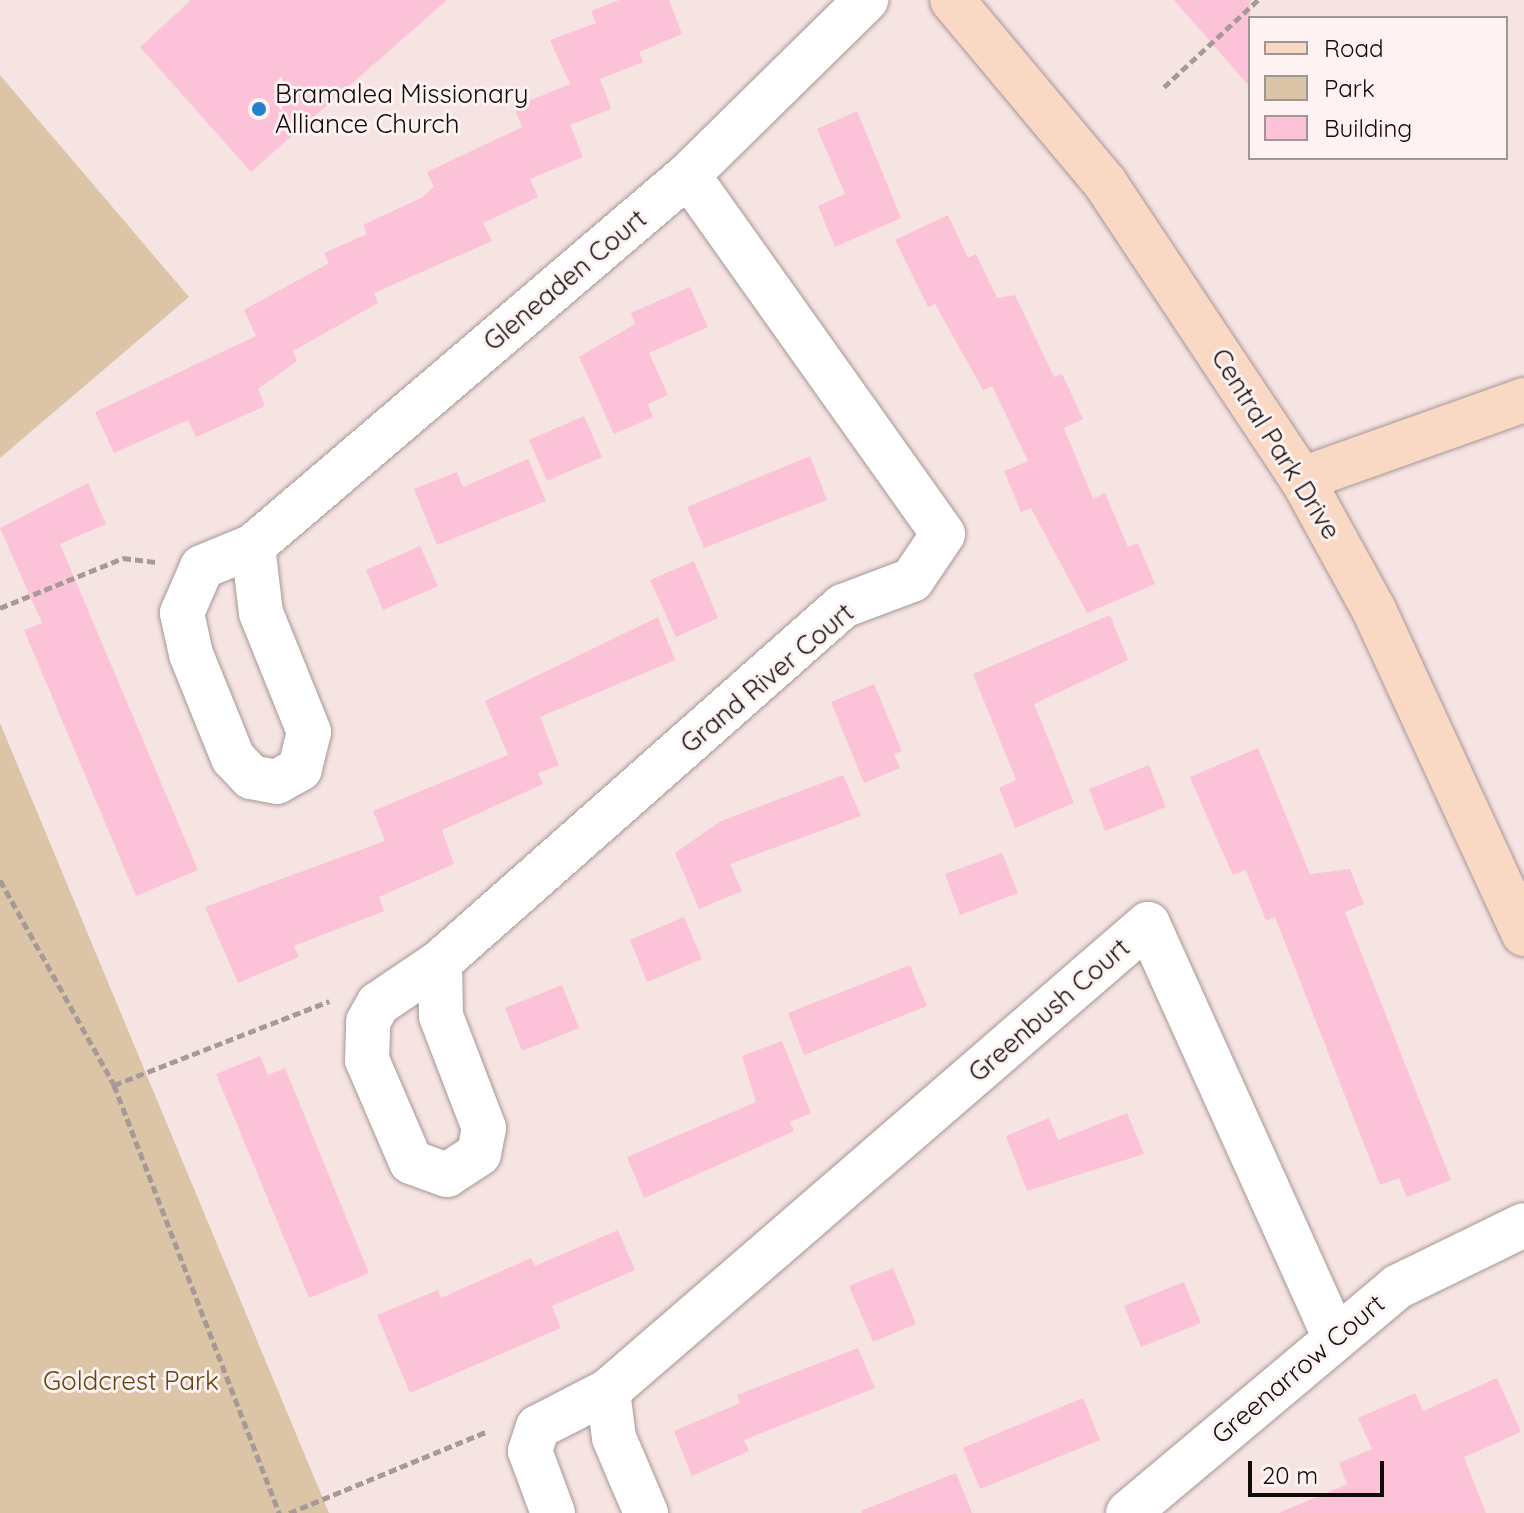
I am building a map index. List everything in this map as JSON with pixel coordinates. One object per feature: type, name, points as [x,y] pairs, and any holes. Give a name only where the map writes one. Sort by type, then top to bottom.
[{"type":"street","name":"Gleneaden Court","points":[[202,567],[253,546],[688,175],[866,0]]},
{"type":"street","name":"Central Park Drive","points":[[952,0],[1105,183],[1302,479],[1374,610],[1524,934]]},
{"type":"street","name":"Grand River Court","points":[[440,962],[441,1016],[484,1128],[479,1154],[459,1171],[434,1174],[411,1162],[367,1060],[368,1022],[391,990],[440,962],[843,606],[912,580],[943,534],[688,175]]},
{"type":"street","points":[[1302,479],[1524,400]]},
{"type":"street","points":[[202,567],[182,613],[233,758],[251,777],[289,777],[307,758],[309,732],[261,613],[253,546]]},
{"type":"street","name":"Greenbush Court","points":[[548,1418],[608,1391],[1148,924],[1334,1335]]},
{"type":"street","name":"Greenarrow Court","points":[[1128,1513],[1334,1335],[1397,1287],[1524,1225]]},
{"type":"street","points":[[608,1391],[614,1438],[646,1513]]},
{"type":"street","points":[[548,1418],[530,1451],[553,1513]]},
{"type":"path","points":[[1164,87],[1258,0]]},
{"type":"path","points":[[0,608],[123,558],[202,567]]},
{"type":"path","points":[[0,880],[114,1085],[279,1513]]},
{"type":"path","points":[[114,1085],[311,1005],[391,990]]},
{"type":"path","points":[[289,1513],[500,1426],[548,1418]]},
{"type":"green space","points":[[0,75],[189,297],[0,458]]},
{"type":"green space","name":"Goldcrest Park","points":[[0,723],[329,1513],[0,1513]]},
{"type":"building","name":"Bramalea Missionary Alliance Church","points":[[191,0],[447,0],[251,172],[140,47]]},
{"type":"building","points":[[619,0],[669,0],[682,34],[639,52],[643,62],[600,79],[611,109],[570,125],[583,157],[530,179],[538,197],[483,223],[492,241],[374,293],[378,303],[293,351],[297,361],[258,389],[265,406],[196,437],[188,420],[114,453],[95,412],[256,336],[244,310],[329,263],[324,253],[367,234],[363,225],[423,197],[434,187],[427,172],[522,127],[514,107],[570,84],[550,40],[596,23],[591,11]]},
{"type":"building","points":[[1174,0],[1250,0],[1248,85]]},
{"type":"building","points":[[857,111],[901,218],[835,247],[818,206],[845,194],[817,129]]},
{"type":"building","points":[[948,215],[968,258],[976,254],[997,298],[1015,295],[1054,377],[1062,374],[1083,419],[1064,428],[1093,499],[1105,493],[1128,547],[1138,543],[1155,584],[1087,613],[1031,508],[1021,512],[1004,471],[1028,461],[992,386],[983,390],[935,304],[928,307],[895,240]]},
{"type":"building","points":[[690,287],[708,327],[649,353],[668,395],[648,404],[653,417],[614,434],[579,357],[635,324],[631,313]]},
{"type":"building","points":[[584,416],[602,457],[547,481],[529,440]]},
{"type":"building","points":[[810,456],[827,500],[704,548],[687,507]]},
{"type":"building","points":[[528,459],[546,501],[437,545],[414,489],[457,472],[463,487]]},
{"type":"building","points":[[88,483],[106,524],[60,544],[198,870],[136,896],[24,630],[42,623],[0,528]]},
{"type":"building","points":[[420,546],[438,586],[383,610],[366,570]]},
{"type":"building","points":[[694,561],[718,618],[676,637],[650,580]]},
{"type":"building","points":[[1110,615],[1128,660],[1034,704],[1074,803],[1015,828],[999,788],[1016,780],[973,674]]},
{"type":"building","points":[[658,617],[675,660],[540,717],[559,765],[538,773],[543,784],[442,830],[454,864],[379,897],[384,911],[294,946],[299,957],[238,983],[205,907],[385,841],[373,811],[508,755],[485,701]]},
{"type":"building","points":[[874,684],[902,751],[894,754],[900,768],[864,783],[831,702]]},
{"type":"building","points":[[1258,748],[1310,874],[1350,869],[1364,904],[1345,912],[1451,1180],[1407,1197],[1399,1178],[1380,1185],[1275,917],[1266,921],[1246,870],[1233,875],[1207,817],[1190,777]]},
{"type":"building","points":[[1149,765],[1166,807],[1105,831],[1089,789]]},
{"type":"building","points":[[843,775],[861,816],[730,864],[742,891],[699,909],[675,853],[721,821]]},
{"type":"building","points":[[1002,853],[1018,893],[960,915],[945,874]]},
{"type":"building","points":[[684,917],[702,959],[647,982],[630,940]]},
{"type":"building","points":[[910,965],[927,1006],[804,1055],[788,1013]]},
{"type":"building","points":[[562,985],[579,1028],[522,1051],[505,1008]]},
{"type":"building","points":[[782,1041],[811,1113],[790,1122],[794,1131],[644,1198],[627,1157],[756,1102],[742,1056]]},
{"type":"building","points":[[260,1056],[268,1075],[285,1068],[369,1273],[309,1298],[216,1074]]},
{"type":"building","points":[[1127,1113],[1144,1154],[1027,1191],[1006,1136],[1049,1118],[1058,1140]]},
{"type":"building","points":[[618,1230],[635,1270],[552,1306],[561,1328],[410,1393],[377,1315],[438,1290],[441,1298],[531,1258],[535,1266]]},
{"type":"building","points":[[893,1268],[916,1324],[873,1342],[849,1286]]},
{"type":"building","points":[[1184,1282],[1201,1323],[1141,1347],[1124,1306]]},
{"type":"building","points":[[858,1348],[875,1388],[744,1440],[749,1451],[692,1476],[674,1431],[740,1403],[737,1395]]},
{"type":"building","points":[[1497,1378],[1521,1432],[1464,1457],[1486,1513],[1279,1513],[1347,1484],[1339,1463],[1372,1449],[1358,1418],[1415,1393],[1423,1411]]},
{"type":"building","points":[[1083,1398],[1100,1440],[980,1489],[963,1448]]},
{"type":"building","points":[[956,1473],[972,1513],[861,1511]]},
{"type":"place","name":"Bramalea Missionary Alliance Church","points":[[259,109]]}]
